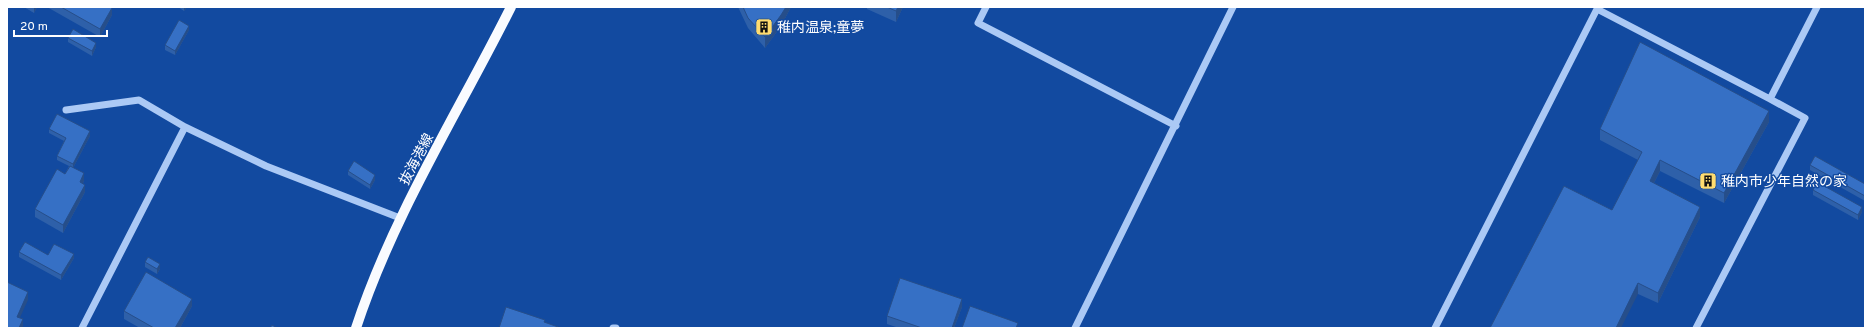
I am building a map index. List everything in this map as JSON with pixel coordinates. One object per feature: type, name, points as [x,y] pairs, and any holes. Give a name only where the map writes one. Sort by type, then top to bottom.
[{"type":"main road","name":"抜海港線","points":[[356,328],[368,293],[400,218],[511,7]]},
{"type":"street","points":[[986,7],[978,23],[1176,126]]},
{"type":"street","points":[[1075,328],[1176,126],[1233,7]]},
{"type":"street","points":[[1770,99],[1817,7]]},
{"type":"street","points":[[1435,328],[1597,8],[1805,118],[1696,328]]},
{"type":"street","points":[[66,110],[139,100],[186,127],[266,166],[400,218]]},
{"type":"street","points":[[82,328],[186,127]]},
{"type":"building","points":[[61,7],[111,7],[112,8],[100,29]]},
{"type":"building","points":[[743,7],[786,7],[765,37],[748,18]]},
{"type":"building","points":[[887,7],[898,7],[896,11]]},
{"type":"building","points":[[179,20],[189,26],[175,51],[165,45]]},
{"type":"building","points":[[73,29],[96,43],[92,51],[68,38]]},
{"type":"building","name":"稚内市少年自然の家","points":[[1640,42],[1769,111],[1724,193],[1660,160],[1650,181],[1700,207],[1658,293],[1638,283],[1616,328],[1490,328],[1564,186],[1612,210],[1642,152],[1600,129]]},
{"type":"building","points":[[57,114],[90,131],[73,164],[57,156],[66,138],[49,129]]},
{"type":"building","points":[[1815,156],[1865,184],[1865,196],[1810,165]]},
{"type":"building","points":[[354,161],[375,175],[370,185],[348,171]]},
{"type":"building","points":[[70,166],[84,173],[80,182],[85,185],[63,225],[35,209],[57,169],[65,174]]},
{"type":"building","points":[[1817,182],[1862,207],[1858,215],[1813,190]]},
{"type":"building","points":[[25,242],[48,255],[54,244],[74,254],[61,275],[19,252]]},
{"type":"building","points":[[148,257],[160,264],[157,269],[145,262]]},
{"type":"building","points":[[146,272],[192,299],[175,328],[154,328],[124,311]]},
{"type":"building","points":[[900,278],[962,299],[952,328],[922,328],[887,316]]},
{"type":"building","points":[[7,282],[28,292],[17,317],[23,319],[19,328],[7,328]]},
{"type":"building","points":[[970,306],[1018,323],[1016,328],[962,328]]},
{"type":"building","points":[[506,307],[545,320],[544,322],[561,328],[499,328]]},
{"type":"building","points":[[272,325],[277,328],[270,328]]},
{"type":"place","name":"稚内温泉;童夢","points":[[764,27]]},
{"type":"place","name":"稚内市少年自然の家","points":[[1708,181]]}]
